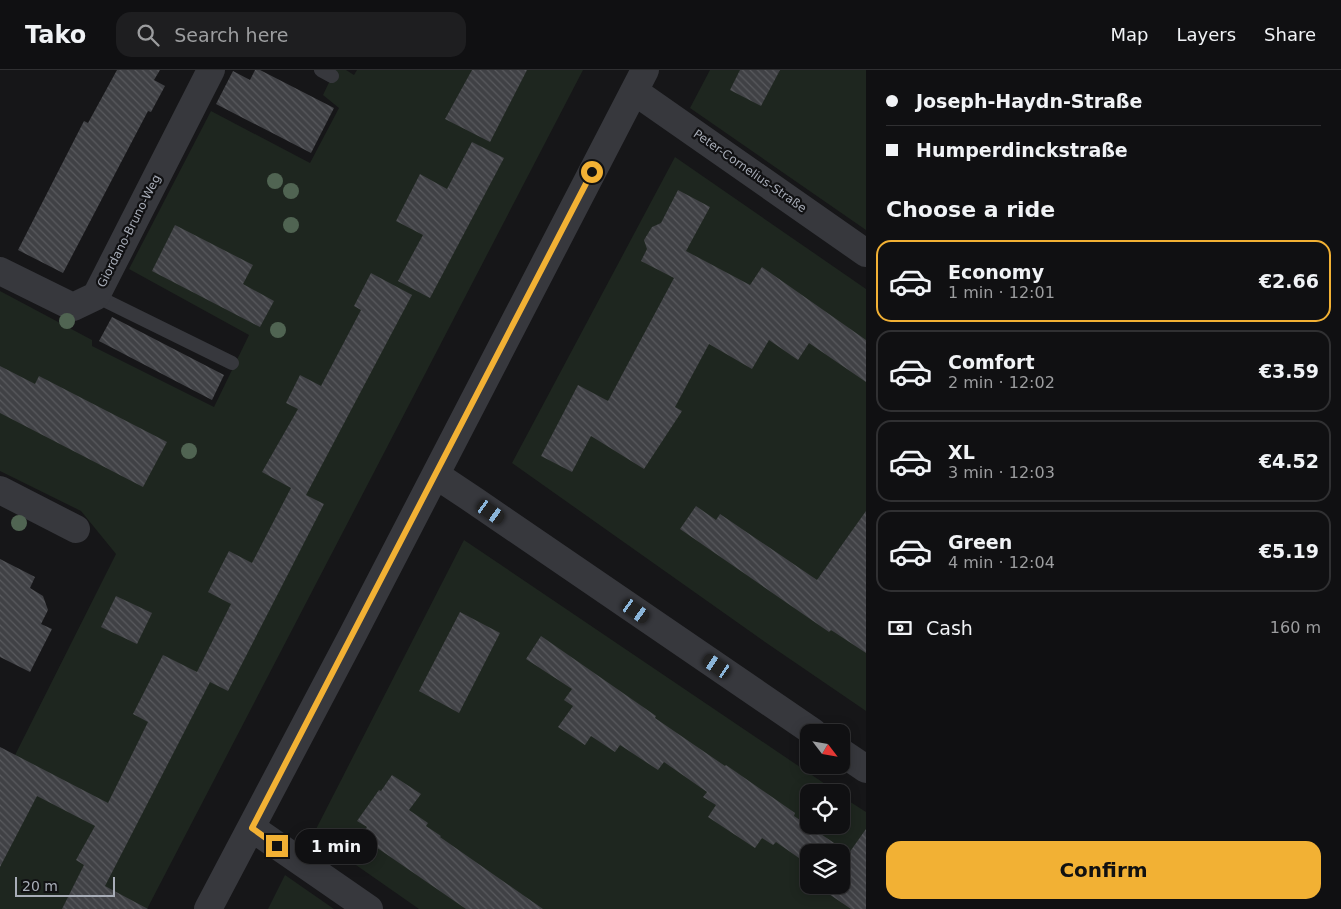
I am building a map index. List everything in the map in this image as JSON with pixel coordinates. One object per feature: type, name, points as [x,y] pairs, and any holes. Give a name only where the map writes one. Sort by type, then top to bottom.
[{"type":"street","name":"Giordano-Bruno-Weg","points":[[0,271],[72,307],[96,296],[212,70]]},
{"type":"street","name":"Peter-Cornelius-Straße","points":[[640,80],[866,253]]},
{"type":"street","points":[[208,909],[436,475],[640,80]]},
{"type":"street","points":[[436,475],[801,724]]},
{"type":"street","points":[[0,490],[76,529]]},
{"type":"street","points":[[850,758],[866,769]]},
{"type":"street","points":[[252,828],[369,909]]},
{"type":"lane","points":[[96,296],[232,363]]},
{"type":"shaded area","points":[[335,70],[346,70],[354,75],[357,70],[583,70],[147,909],[0,909],[0,785],[116,554],[81,511],[0,471],[0,291],[92,340],[92,346],[214,407],[249,335],[129,269],[211,111],[310,163],[339,108],[323,95]]},
{"type":"shaded area","points":[[710,70],[866,70],[866,230],[690,108]]},
{"type":"shaded area","points":[[675,157],[866,289],[866,711],[512,463]]},
{"type":"shaded area","points":[[464,540],[800,767],[800,774],[810,774],[825,784],[800,784],[800,834],[850,834],[850,802],[866,812],[866,909],[419,909],[313,835]]},
{"type":"shaded area","points":[[285,875],[334,909],[268,909]]},
{"type":"building","points":[[117,70],[160,70],[154,80],[165,86],[151,112],[148,111],[63,273],[18,250],[84,121],[88,123]]},
{"type":"building","points":[[255,70],[260,70],[334,108],[311,153],[216,104],[233,71],[250,80]]},
{"type":"building","points":[[472,70],[527,70],[490,142],[445,119]]},
{"type":"building","points":[[740,70],[780,70],[761,106],[730,90]]},
{"type":"building","points":[[472,142],[504,158],[430,298],[398,281],[423,235],[396,221],[420,174],[447,189]]},
{"type":"building","points":[[678,190],[710,207],[686,251],[750,285],[762,267],[866,340],[866,382],[809,343],[798,360],[769,340],[752,369],[709,344],[675,407],[682,411],[644,469],[591,436],[572,472],[541,456],[578,385],[608,401],[674,278],[641,261],[647,249],[644,240],[652,227],[661,223]]},
{"type":"building","points":[[175,225],[253,265],[243,284],[274,301],[260,327],[152,271]]},
{"type":"building","points":[[371,273],[412,295],[306,495],[324,504],[228,691],[210,682],[105,886],[148,909],[62,909],[84,865],[76,860],[95,826],[37,796],[0,867],[0,747],[108,803],[148,722],[133,714],[163,655],[197,672],[231,604],[208,592],[229,551],[252,563],[291,488],[262,472],[298,409],[286,403],[300,375],[321,386],[361,310],[354,306]]},
{"type":"building","points":[[112,317],[224,375],[212,400],[99,341]]},
{"type":"building","points":[[0,366],[35,384],[39,376],[167,442],[143,487],[0,413]]},
{"type":"building","points":[[696,506],[716,520],[720,514],[817,580],[866,511],[866,653],[831,630],[829,632],[680,529]]},
{"type":"building","points":[[0,559],[35,577],[30,588],[43,596],[48,610],[41,624],[52,629],[30,672],[0,657]]},
{"type":"building","points":[[116,596],[152,613],[137,644],[101,627]]},
{"type":"building","points":[[460,612],[500,633],[459,713],[419,691]]},
{"type":"building","points":[[541,636],[656,716],[655,718],[795,813],[794,816],[800,820],[800,834],[821,834],[836,844],[800,844],[800,859],[776,842],[773,845],[762,838],[755,848],[708,817],[716,805],[703,797],[707,792],[664,762],[658,770],[620,745],[615,752],[591,736],[585,745],[558,727],[573,706],[564,700],[572,689],[526,659]]},
{"type":"building","points":[[392,775],[421,794],[409,810],[428,823],[426,826],[543,909],[466,909],[360,836],[367,827],[357,821]]},
{"type":"building","points":[[866,829],[866,909],[851,909],[829,894],[850,894],[850,852]]},
{"type":"route","points":[[277,846],[252,828],[592,172]]}]
